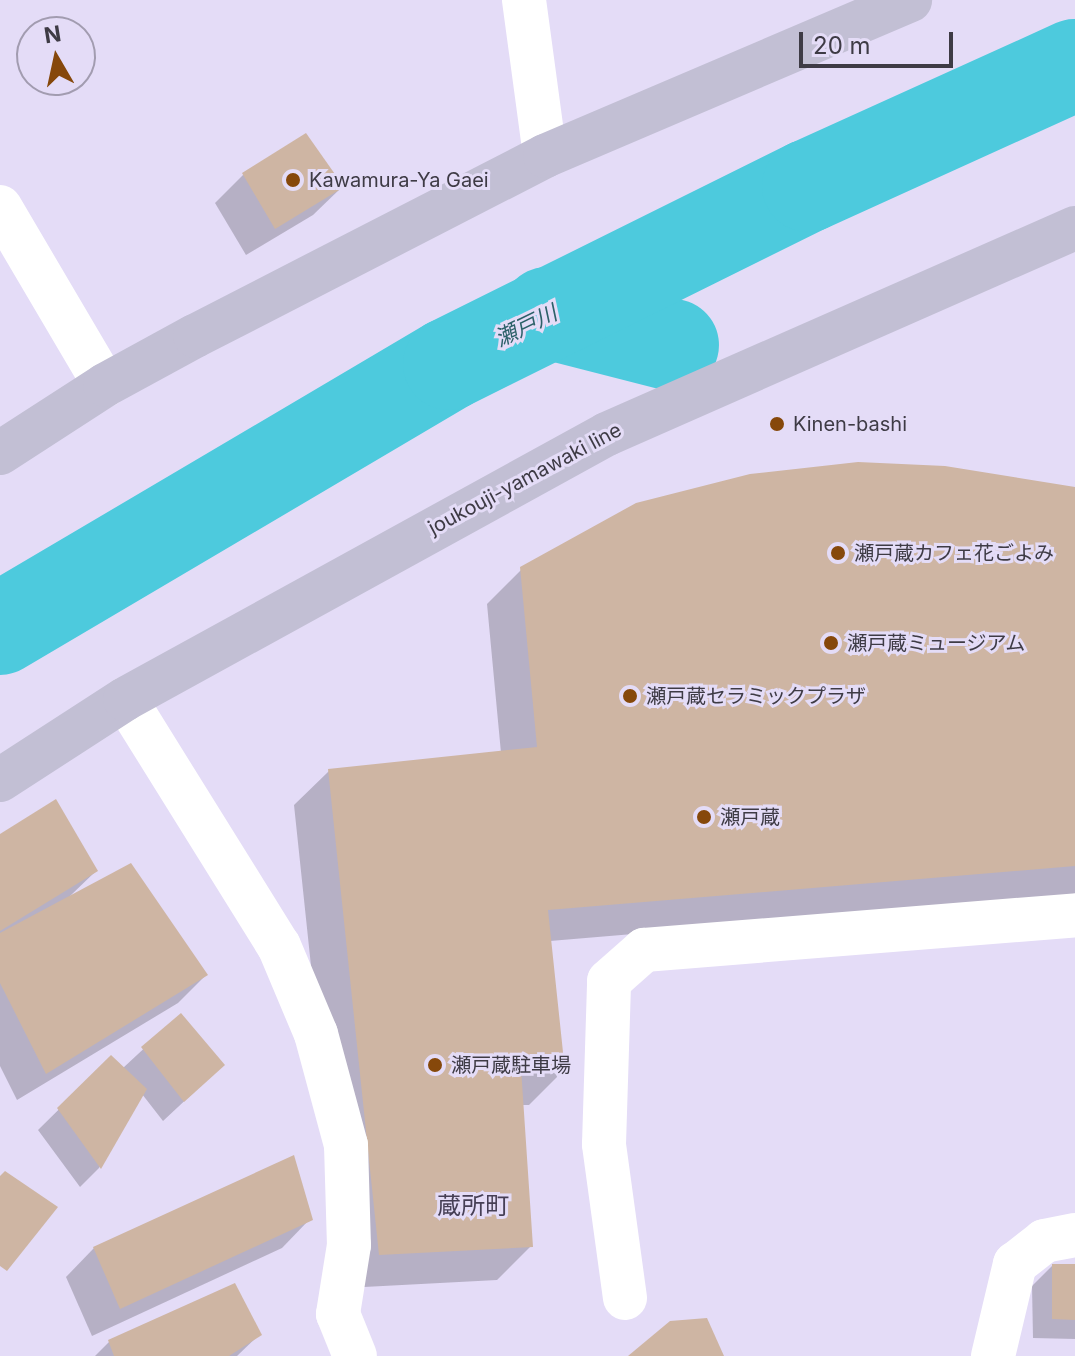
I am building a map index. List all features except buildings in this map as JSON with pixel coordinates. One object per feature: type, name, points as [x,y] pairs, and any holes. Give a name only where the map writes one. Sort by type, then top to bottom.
[{"type":"main road","points":[[0,453],[105,385],[545,156],[910,0]]},
{"type":"main road","name":"joukouji-yamawaki line","points":[[0,780],[125,699],[607,434],[1075,228]]},
{"type":"street","points":[[524,0],[545,156]]},
{"type":"street","points":[[0,207],[105,385]]},
{"type":"street","points":[[125,699],[279,946],[316,1034],[346,1145],[349,1245],[338,1314],[355,1356]]},
{"type":"street","points":[[625,1298],[604,1144],[609,981],[644,950],[1075,915]]},
{"type":"street","points":[[993,1356],[1015,1264],[1044,1241],[1075,1235]]},
{"type":"waterway","name":"瀬戸川","points":[[0,629],[449,364],[808,186],[1075,65]]},
{"type":"waterway","points":[[547,313],[673,345]]},
{"type":"place","name":"Kawamura-Ya Gaei","points":[[293,180]]},
{"type":"place","name":"Kinen-bashi","points":[[777,424]]},
{"type":"place","name":"瀬戸蔵カフェ花ごよみ","points":[[838,553]]},
{"type":"place","name":"瀬戸蔵ミュージアム","points":[[831,643]]},
{"type":"place","name":"瀬戸蔵セラミックプラザ","points":[[630,696]]},
{"type":"place","name":"瀬戸蔵","points":[[704,817]]},
{"type":"place","name":"瀬戸蔵駐車場","points":[[435,1065]]},
{"type":"district","name":"蔵所町","points":[[473,1206]]}]
